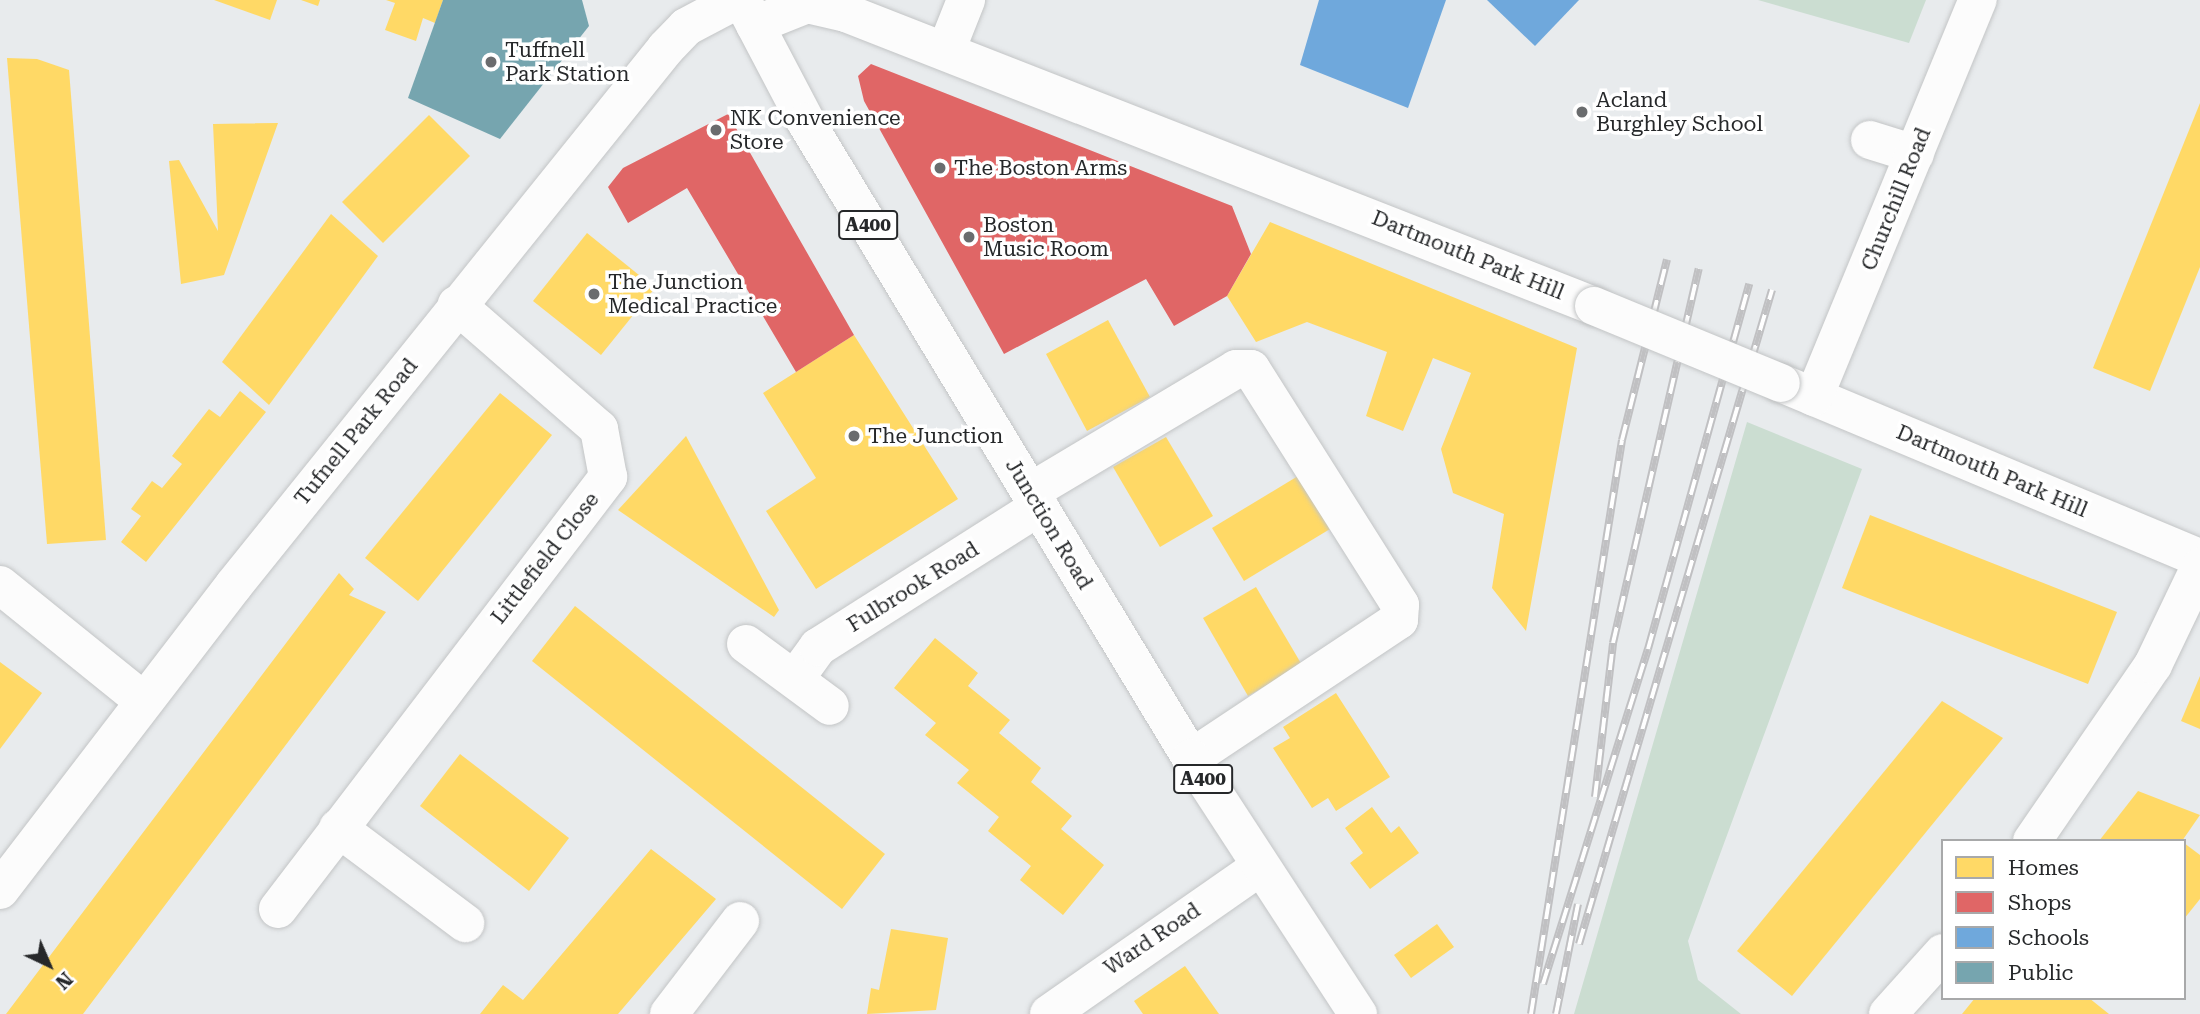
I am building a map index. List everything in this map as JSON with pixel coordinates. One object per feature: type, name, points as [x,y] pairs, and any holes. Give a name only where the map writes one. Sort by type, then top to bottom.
[{"type":"street","points":[[947,48],[966,0]]},
{"type":"street","name":"Churchill Road","points":[[1797,390],[1915,155],[1978,0]]},
{"type":"street","name":"Dartmouth Park Hill","points":[[745,8],[807,4],[947,48],[1594,306],[2200,558]]},
{"type":"street","name":"Tufnell Park Road","points":[[0,890],[144,701],[457,305],[666,48],[686,27],[745,8]]},
{"type":"street","name":"Junction Road","points":[[745,8],[806,122],[1258,868],[1358,1014]]},
{"type":"street","points":[[1870,140],[1915,155]]},
{"type":"street","name":"Littlefield Close","points":[[278,909],[608,477],[599,429],[457,305]]},
{"type":"street","name":"Fulbrook Road","points":[[797,676],[818,647],[1034,499],[1236,369],[1251,369],[1400,605],[1399,620],[1191,758]]},
{"type":"street","points":[[2033,839],[2153,665],[2200,567]]},
{"type":"street","points":[[0,585],[144,701]]},
{"type":"street","points":[[746,644],[797,676],[830,706]]},
{"type":"street","points":[[338,828],[465,923]]},
{"type":"street","name":"Ward Road","points":[[1049,1014],[1130,952],[1258,868]]},
{"type":"street","points":[[668,1014],[740,920]]},
{"type":"street","points":[[1888,1014],[1941,955]]},
{"type":"green space","points":[[1758,0],[1926,0],[1909,43]]},
{"type":"green space","points":[[1747,422],[1862,469],[1688,941],[1698,980],[1741,1014],[1574,1014]]},
{"type":"building: Homes","points":[[214,0],[277,0],[270,20]]},
{"type":"building: Homes","points":[[301,0],[320,0],[318,6]]},
{"type":"building: Homes","points":[[386,0],[443,0],[435,23],[423,18],[416,41],[385,30],[395,3]]},
{"type":"building: Homes","points":[[7,58],[37,59],[69,70],[106,540],[47,544]]},
{"type":"building: Homes","points":[[2200,103],[2200,267],[2150,391],[2093,368]]},
{"type":"building: Homes","points":[[429,115],[470,156],[383,243],[342,202]]},
{"type":"building: Homes","points":[[278,123],[224,275],[181,284],[169,161],[179,160],[218,231],[213,124]]},
{"type":"building: Homes","points":[[331,214],[378,256],[269,405],[222,362]]},
{"type":"building: Homes","points":[[1270,222],[1577,348],[1526,631],[1492,588],[1504,514],[1453,493],[1441,449],[1471,373],[1433,358],[1403,431],[1366,416],[1387,352],[1307,322],[1256,342],[1227,296]]},
{"type":"building: Homes","name":"The Junction Medical Practice","points":[[587,233],[655,288],[601,355],[533,301]]},
{"type":"building: Homes","points":[[1108,320],[1150,397],[1087,431],[1046,354]]},
{"type":"building: Homes","name":"The Junction","points":[[854,335],[958,499],[816,589],[766,511],[816,478],[763,393]]},
{"type":"building: Homes","points":[[240,391],[266,412],[146,562],[121,542],[141,516],[131,509],[152,481],[162,488],[182,464],[172,456],[209,409],[220,417]]},
{"type":"building: Homes","points":[[500,393],[552,435],[418,601],[365,558]]},
{"type":"building: Homes","points":[[686,436],[779,610],[774,617],[618,510]]},
{"type":"building: Homes","points":[[1166,437],[1213,516],[1160,547],[1113,467]]},
{"type":"building: Homes","points":[[1303,473],[1335,526],[1244,581],[1212,528]]},
{"type":"building: Homes","points":[[1870,515],[2117,612],[2088,684],[1842,588]]},
{"type":"building: Homes","points":[[339,573],[354,589],[349,595],[386,612],[83,1014],[6,1014]]},
{"type":"building: Homes","points":[[1256,587],[1302,665],[1248,696],[1203,618]]},
{"type":"building: Homes","points":[[575,606],[885,854],[842,909],[532,661]]},
{"type":"building: Homes","points":[[935,638],[978,673],[968,686],[1010,720],[999,733],[1041,768],[1031,782],[1072,816],[1061,829],[1104,865],[1063,915],[1020,880],[1031,866],[988,831],[999,817],[957,783],[969,770],[925,735],[936,723],[894,688]]},
{"type":"building: Homes","points":[[0,662],[42,693],[0,749]]},
{"type":"building: Homes","points":[[2200,676],[2200,729],[2181,721]]},
{"type":"building: Homes","points":[[1336,693],[1390,777],[1336,811],[1328,798],[1312,808],[1273,748],[1290,738],[1283,727]]},
{"type":"building: Homes","points":[[1942,701],[2003,738],[1792,996],[1737,951]]},
{"type":"building: Homes","points":[[460,754],[569,838],[529,891],[420,806]]},
{"type":"building: Homes","points":[[2138,791],[2200,815],[2183,839],[2101,839]]},
{"type":"building: Homes","points":[[1372,807],[1391,833],[1399,826],[1419,853],[1370,889],[1350,863],[1363,853],[1345,828]]},
{"type":"building: Homes","points":[[2186,844],[2200,855],[2200,899],[2186,916]]},
{"type":"building: Homes","points":[[651,849],[716,899],[618,1014],[480,1014],[503,985],[523,1000]]},
{"type":"building: Homes","points":[[1437,924],[1454,947],[1411,978],[1394,955]]},
{"type":"building: Homes","points":[[891,929],[948,938],[936,1010],[867,1014],[871,988],[879,990]]},
{"type":"building: Homes","points":[[1185,966],[1219,1014],[1143,1014],[1134,1001]]},
{"type":"building: Homes","points":[[1973,1000],[2092,1000],[2109,1014],[1962,1014]]},
{"type":"building: Shops","points":[[871,64],[1232,206],[1251,254],[1227,296],[1174,326],[1146,279],[1004,354],[864,101],[858,76]]},
{"type":"building: Shops","points":[[728,114],[854,335],[796,372],[687,188],[628,223],[608,187],[623,168]]},
{"type":"building: Schools","points":[[1319,0],[1446,0],[1408,108],[1300,65]]},
{"type":"building: Schools","points":[[1487,0],[1579,0],[1535,46]]},
{"type":"building: Public","name":"Tuffnell Park Station","points":[[443,0],[582,0],[589,26],[500,139],[408,98]]},
{"type":"railway","points":[[1531,1014],[1622,440],[1667,260]]},
{"type":"railway","points":[[1595,797],[1613,643],[1699,269]]},
{"type":"railway","points":[[1543,984],[1648,649],[1749,284]]},
{"type":"railway","points":[[1579,944],[1772,290]]},
{"type":"railway","points":[[1556,1014],[1578,904]]},
{"type":"place","name":"Tuffnell Park Station","points":[[491,62]]},
{"type":"place","name":"Acland Burghley School","points":[[1582,112]]},
{"type":"place","name":"NK Convenience Store","points":[[716,130]]},
{"type":"place","name":"The Boston Arms","points":[[940,168]]},
{"type":"place","name":"Boston Music Room","points":[[969,237]]},
{"type":"place","name":"The Junction Medical Practice","points":[[594,294]]},
{"type":"place","name":"The Junction","points":[[854,436]]}]
